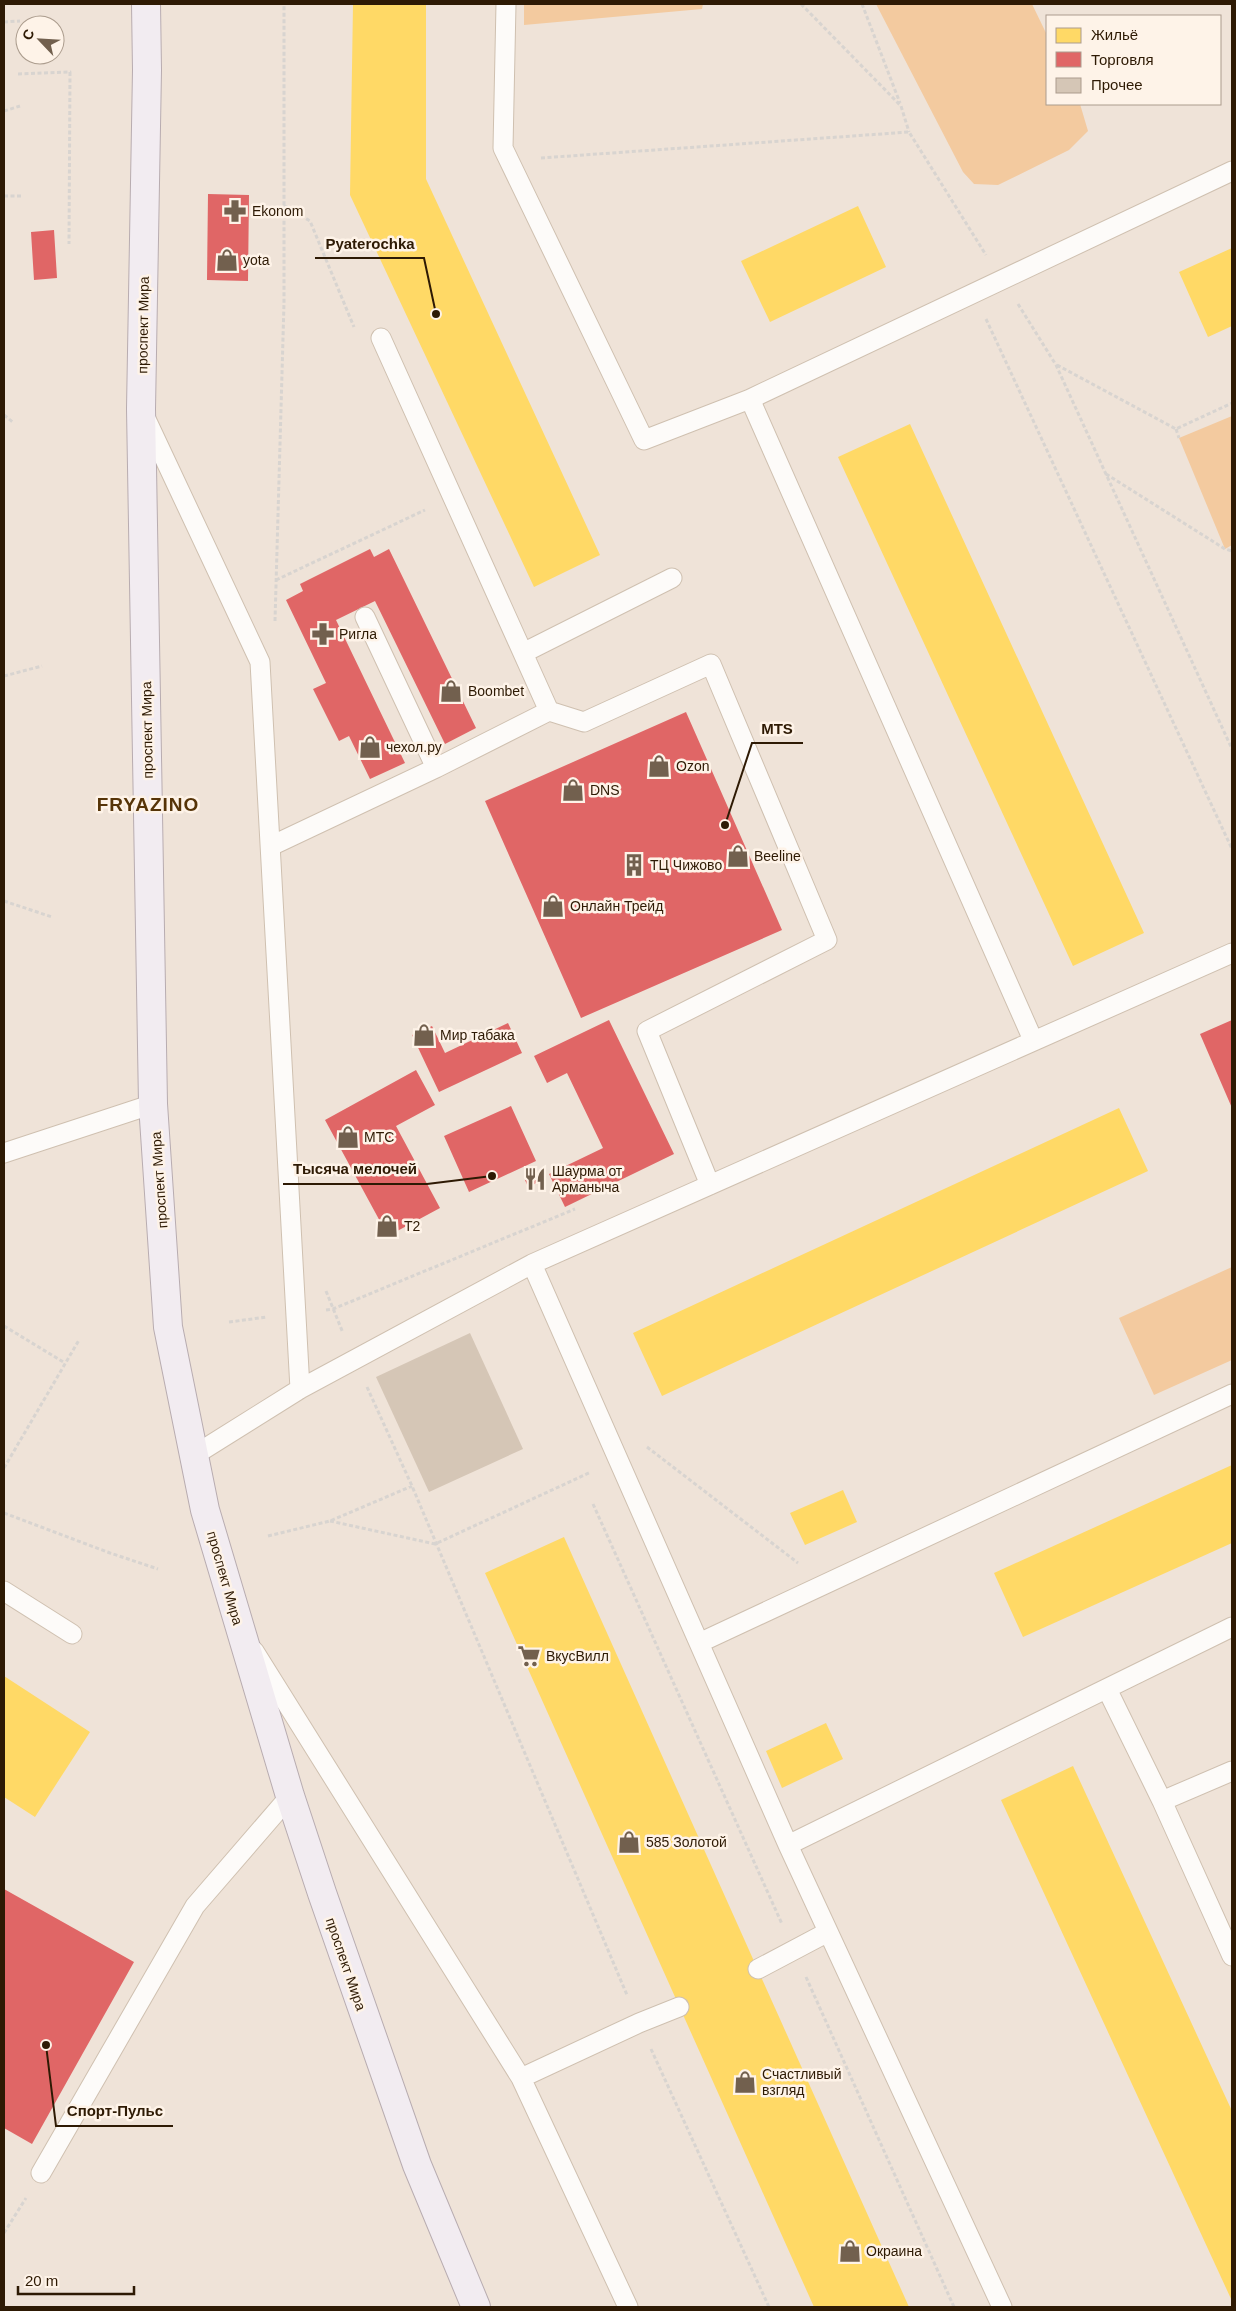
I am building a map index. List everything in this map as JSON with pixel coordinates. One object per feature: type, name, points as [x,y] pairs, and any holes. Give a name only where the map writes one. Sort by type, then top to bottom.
[{"type":"main road","name":"проспект Мира","points":[[146,4],[147,70],[141,409],[153,1104],[168,1327],[192,1456],[215,1550],[290,1796],[414,2156],[476,2307]]},
{"type":"lane","points":[[506,4],[503,148],[644,440],[750,399],[1232,171]]},
{"type":"lane","points":[[381,338],[549,711]]},
{"type":"lane","points":[[750,399],[1033,1040]]},
{"type":"lane","points":[[141,409],[260,662],[300,1389]]},
{"type":"lane","points":[[523,653],[672,578]]},
{"type":"lane","points":[[365,617],[436,768]]},
{"type":"lane","points":[[270,846],[436,768],[549,711],[584,722],[711,664],[827,940],[647,1031],[710,1185]]},
{"type":"lane","points":[[192,1456],[300,1389],[532,1264],[1232,953]]},
{"type":"lane","points":[[4,1153],[153,1104]]},
{"type":"lane","points":[[532,1264],[788,1845],[1002,2307]]},
{"type":"lane","points":[[699,1643],[1232,1394]]},
{"type":"lane","points":[[4,1591],[72,1634]]},
{"type":"lane","points":[[239,1627],[521,2078],[628,2307]]},
{"type":"lane","points":[[788,1845],[1232,1627]]},
{"type":"lane","points":[[1107,1688],[1162,1801],[1232,1956]]},
{"type":"lane","points":[[1162,1801],[1232,1771]]},
{"type":"lane","points":[[41,2173],[195,1906],[290,1796]]},
{"type":"lane","points":[[758,1969],[828,1932]]},
{"type":"lane","points":[[521,2078],[639,2023],[679,2007]]},
{"type":"path","points":[[275,627],[284,205],[284,4]]},
{"type":"path","points":[[801,4],[901,106]]},
{"type":"path","points":[[862,4],[909,132],[1056,365],[1232,749]]},
{"type":"path","points":[[18,74],[70,72],[69,244]]},
{"type":"path","points":[[4,111],[20,106]]},
{"type":"path","points":[[509,161],[909,132]]},
{"type":"path","points":[[4,196],[23,196]]},
{"type":"path","points":[[284,205],[310,221],[355,329]]},
{"type":"path","points":[[974,293],[1232,849]]},
{"type":"path","points":[[1056,365],[1176,429],[1179,438]]},
{"type":"path","points":[[1176,429],[1232,403]]},
{"type":"path","points":[[4,415],[14,423]]},
{"type":"path","points":[[1106,474],[1225,549],[1232,551]]},
{"type":"path","points":[[276,580],[430,508]]},
{"type":"path","points":[[4,676],[42,666]]},
{"type":"path","points":[[4,901],[52,917]]},
{"type":"path","points":[[324,1284],[354,1360],[412,1486],[639,2023],[770,2307]]},
{"type":"path","points":[[4,1326],[65,1363]]},
{"type":"path","points":[[4,1468],[79,1340]]},
{"type":"path","points":[[641,1442],[826,1585]]},
{"type":"path","points":[[330,1521],[435,1544],[618,1460]]},
{"type":"path","points":[[268,1536],[330,1521],[412,1486]]},
{"type":"path","points":[[593,1504],[954,2307]]},
{"type":"path","points":[[4,1513],[158,1569]]},
{"type":"path","points":[[4,2233],[41,2173]]},
{"type":"shaded area","points":[[524,4],[703,4],[702,9],[524,25]]},
{"type":"shaded area","points":[[876,4],[1032,4],[1046,33],[1046,105],[1080,105],[1088,131],[1069,150],[998,185],[974,184],[963,172]]},
{"type":"shaded area","points":[[1232,416],[1232,545],[1225,549],[1179,438]]},
{"type":"shaded area","points":[[1232,1267],[1232,1360],[1154,1395],[1119,1318]]},
{"type":"building: Жильё","points":[[353,4],[426,4],[426,179],[600,555],[534,587],[350,195]]},
{"type":"building: Жильё","points":[[858,206],[886,267],[770,322],[741,261]]},
{"type":"building: Жильё","points":[[1232,248],[1232,326],[1208,337],[1179,272]]},
{"type":"building: Жильё","points":[[910,424],[1144,933],[1073,966],[838,457]]},
{"type":"building: Жильё","points":[[1119,1108],[1148,1171],[662,1396],[633,1333]]},
{"type":"building: Жильё","points":[[1232,1465],[1232,1543],[1023,1637],[994,1573]]},
{"type":"building: Жильё","points":[[843,1490],[857,1522],[805,1545],[790,1513]]},
{"type":"building: Жильё","points":[[564,1537],[909,2307],[814,2307],[485,1573]]},
{"type":"building: Жильё","points":[[4,1676],[90,1732],[35,1817],[4,1797]]},
{"type":"building: Жильё","points":[[826,1723],[843,1759],[782,1788],[766,1751]]},
{"type":"building: Жильё","points":[[1073,1766],[1232,2111],[1232,2301],[1001,1800]]},
{"type":"building: Торговля","points":[[208,194],[249,195],[248,281],[207,280]]},
{"type":"building: Торговля","points":[[54,230],[57,278],[34,280],[31,232]]},
{"type":"building: Торговля","points":[[370,549],[374,557],[389,549],[476,728],[445,744],[375,601],[336,620],[405,763],[370,779],[349,736],[339,741],[313,689],[326,683],[286,600],[303,591],[300,584]]},
{"type":"building: Торговля","name":"ТЦ Чижово","points":[[686,712],[782,930],[581,1018],[485,801]]},
{"type":"building: Торговля","points":[[609,1020],[674,1154],[565,1207],[549,1174],[603,1148],[567,1073],[547,1083],[534,1056]]},
{"type":"building: Торговля","points":[[1232,1020],[1232,1108],[1200,1034]]},
{"type":"building: Торговля","points":[[508,1023],[522,1053],[439,1092],[412,1035],[432,1026],[445,1053]]},
{"type":"building: Торговля","points":[[416,1070],[435,1105],[396,1126],[440,1208],[388,1236],[325,1120]]},
{"type":"building: Торговля","points":[[511,1106],[536,1161],[469,1192],[444,1136]]},
{"type":"building: Торговля","name":"Шаурма от Арманыча","points":[[542,1172],[545,1179],[528,1187],[525,1180]]},
{"type":"building: Торговля","points":[[4,1889],[134,1962],[32,2144],[4,2128]]},
{"type":"building: Прочее","points":[[470,1333],[523,1449],[429,1492],[376,1377]]},
{"type":"place","name":"Ekonom","points":[[235,211]]},
{"type":"place","name":"yota","points":[[227,260]]},
{"type":"place","name":"Pyaterochka","points":[[436,314]]},
{"type":"place","name":"Ригла","points":[[323,634]]},
{"type":"place","name":"Boombet","points":[[451,691]]},
{"type":"place","name":"чехол.ру","points":[[370,747]]},
{"type":"place","name":"Ozon","points":[[659,766]]},
{"type":"place","name":"DNS","points":[[573,790]]},
{"type":"place","name":"MTS","points":[[725,825]]},
{"type":"place","name":"Beeline","points":[[738,856]]},
{"type":"place","name":"ТЦ Чижово","points":[[634,865]]},
{"type":"place","name":"Онлайн Трейд","points":[[553,906]]},
{"type":"place","name":"Мир табака","points":[[424,1035]]},
{"type":"place","name":"МТС","points":[[348,1137]]},
{"type":"place","name":"Тысяча мелочей","points":[[492,1176]]},
{"type":"place","name":"Шаурма от Арманыча","points":[[535,1179]]},
{"type":"place","name":"T2","points":[[387,1226]]},
{"type":"place","name":"ВкусВилл","points":[[529,1656]]},
{"type":"place","name":"585 Золотой","points":[[629,1842]]},
{"type":"place","name":"Спорт-Пульс","points":[[46,2045]]},
{"type":"place","name":"Счастливый взгляд","points":[[745,2082]]},
{"type":"place","name":"Окраина","points":[[850,2251]]},
{"type":"district","name":"FRYAZINO","points":[[148,804]]}]
